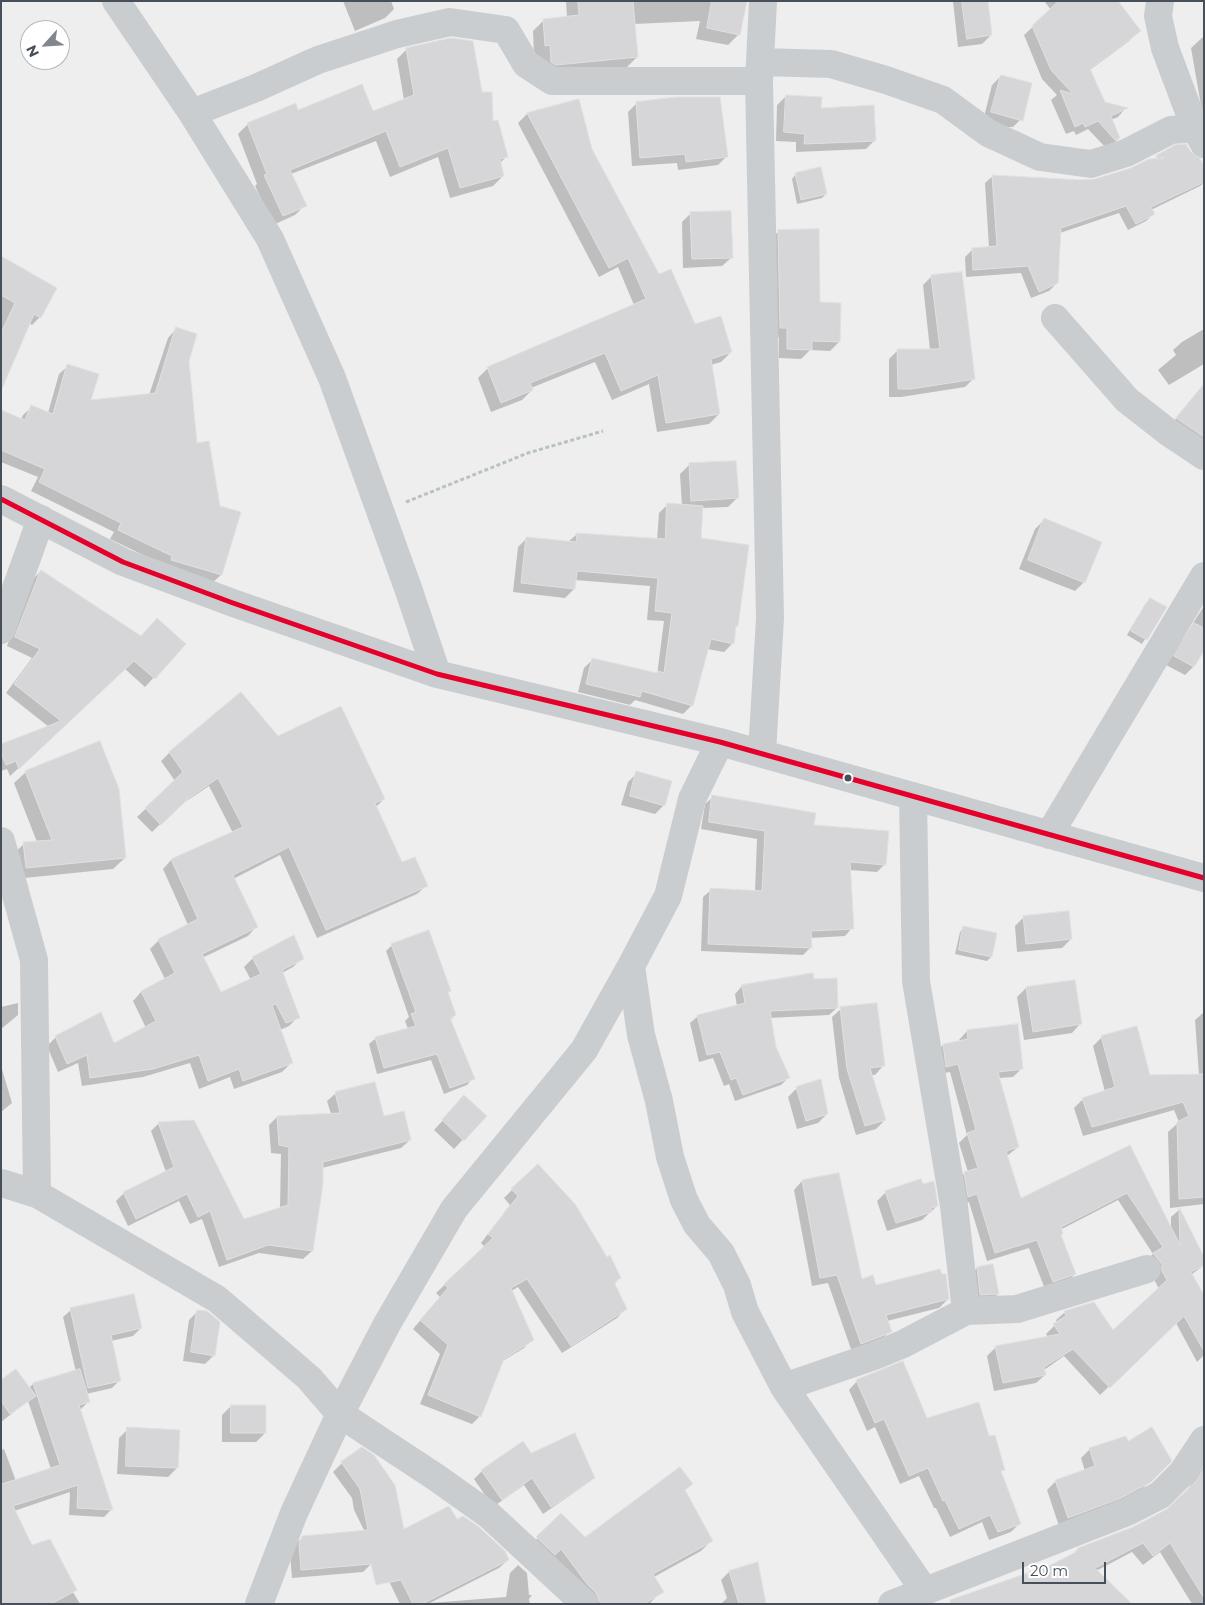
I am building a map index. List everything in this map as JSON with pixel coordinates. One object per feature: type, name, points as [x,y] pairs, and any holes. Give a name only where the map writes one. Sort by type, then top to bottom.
[{"type":"street","points":[[116,1],[192,113],[270,239],[332,378],[437,674]]},
{"type":"street","points":[[762,754],[770,618],[759,72],[763,1]]},
{"type":"street","points":[[1160,1],[1158,16],[1166,48],[1199,136]]},
{"type":"street","points":[[192,113],[256,88],[318,60],[397,34],[450,22],[506,30],[526,64],[552,81],[759,72],[831,64],[886,80],[943,100],[988,133],[1040,157],[1091,164],[1126,153],[1171,130],[1199,136]]},
{"type":"street","points":[[1055,318],[1127,400],[1168,432],[1204,456]]},
{"type":"street","points":[[1,499],[123,562],[232,603],[437,674],[720,742],[1204,878]]},
{"type":"street","points":[[1,630],[41,520]]},
{"type":"street","points":[[1049,835],[1204,576]]},
{"type":"street","points":[[259,1604],[294,1513],[340,1414],[387,1324],[454,1209],[584,1050],[631,966],[668,896],[692,799],[720,742]]},
{"type":"street","points":[[912,796],[916,981],[954,1206],[966,1311]]},
{"type":"street","points":[[1,841],[34,960],[37,1194]]},
{"type":"street","points":[[631,966],[641,1035],[659,1101],[670,1157],[684,1200],[697,1225],[721,1253],[737,1284],[746,1312],[784,1387],[924,1590]]},
{"type":"street","points":[[1,1183],[37,1194],[217,1299],[308,1378],[340,1414],[437,1478],[488,1515],[584,1604]]},
{"type":"street","points":[[784,1387],[874,1356],[902,1344],[966,1311],[1017,1309],[1147,1269]]},
{"type":"street","points":[[892,1604],[1127,1512],[1160,1494],[1182,1473],[1204,1440]]},
{"type":"path","points":[[380,512],[528,453],[603,431]]},
{"type":"building","points":[[578,1],[633,1],[638,57],[556,65],[551,62],[550,45],[545,46],[543,19],[579,15]]},
{"type":"building","points":[[712,1],[747,1],[740,35],[707,28]]},
{"type":"building","points":[[962,1],[988,1],[992,35],[967,39]]},
{"type":"building","points":[[1059,1],[1118,1],[1141,31],[1090,69],[1105,102],[1128,108],[1111,116],[1120,138],[1115,140],[1098,121],[1085,127],[1083,123],[1075,127],[1060,90],[1073,94],[1051,70],[1032,26]]},
{"type":"building","points":[[451,38],[473,41],[482,92],[492,92],[493,121],[498,120],[508,157],[500,159],[504,176],[460,188],[448,148],[400,167],[386,131],[290,170],[307,206],[283,216],[264,175],[267,174],[247,123],[296,103],[298,110],[362,84],[373,111],[414,95],[406,48]]},
{"type":"building","points":[[1001,75],[1032,83],[1023,121],[991,112]]},
{"type":"building","points":[[786,95],[822,97],[821,108],[874,105],[876,141],[804,144],[805,134],[784,132]]},
{"type":"building","points":[[676,97],[720,97],[728,157],[686,162],[685,154],[640,158],[636,102]]},
{"type":"building","points":[[579,99],[592,149],[659,274],[671,269],[695,324],[721,316],[732,352],[711,359],[720,414],[666,423],[658,375],[621,391],[605,353],[530,383],[533,390],[501,403],[487,367],[646,299],[628,258],[609,268],[527,113]]},
{"type":"building","points":[[1186,144],[1191,152],[1200,158],[1204,167],[1204,182],[1151,207],[1155,214],[1136,224],[1126,206],[1061,228],[1058,283],[1039,292],[1028,266],[973,270],[972,248],[997,246],[992,175],[1081,180],[1095,179],[1131,168],[1149,159],[1164,158],[1155,156],[1175,145]]},
{"type":"building","points":[[821,167],[827,194],[801,200],[795,173]]},
{"type":"building","points":[[731,211],[733,258],[692,259],[690,212]]},
{"type":"building","points":[[819,229],[820,302],[841,303],[840,342],[812,341],[812,350],[787,349],[787,328],[780,328],[778,230]]},
{"type":"building","points":[[1,256],[57,288],[41,318],[34,314],[1,391],[1,333],[15,303],[1,295]]},
{"type":"building","points":[[962,272],[975,379],[911,389],[898,389],[897,349],[940,349],[931,275]]},
{"type":"building","points":[[176,327],[197,334],[189,361],[197,443],[209,441],[220,506],[241,512],[222,575],[171,560],[172,556],[118,530],[121,523],[39,482],[45,469],[1,450],[1,410],[25,420],[31,405],[53,414],[67,364],[99,374],[91,400],[155,393]]},
{"type":"building","points":[[1204,384],[1204,437],[1176,418]]},
{"type":"building","points":[[736,461],[739,498],[691,501],[689,463]]},
{"type":"building","points":[[667,503],[703,506],[701,538],[749,545],[734,644],[711,639],[693,706],[642,691],[640,697],[586,684],[592,658],[664,673],[672,613],[655,611],[658,578],[577,571],[575,589],[521,583],[526,537],[577,542],[576,533],[665,539]]},
{"type":"building","points":[[1044,518],[1102,542],[1085,583],[1028,560]]},
{"type":"building","points":[[41,570],[141,636],[157,618],[186,644],[155,679],[134,661],[19,769],[16,761],[6,765],[1,753],[1,744],[61,721],[14,684],[40,649],[15,637]]},
{"type":"building","points":[[1150,598],[1167,607],[1147,640],[1131,631]]},
{"type":"building","points":[[1194,623],[1204,628],[1204,651],[1194,667],[1174,656]]},
{"type":"building","points":[[241,692],[278,736],[341,706],[385,799],[375,803],[402,862],[415,857],[428,886],[326,930],[289,847],[233,875],[258,927],[202,954],[221,992],[261,974],[252,957],[294,935],[304,959],[282,970],[300,1018],[286,1023],[276,1004],[272,1005],[293,1063],[243,1081],[239,1069],[208,1081],[199,1055],[153,1069],[90,1078],[87,1055],[67,1064],[55,1036],[101,1012],[114,1043],[156,1021],[141,991],[175,973],[158,939],[198,919],[171,859],[243,827],[218,778],[189,798],[161,825],[145,808],[183,772],[169,752]]},
{"type":"building","points":[[100,741],[119,789],[126,858],[26,868],[23,842],[52,840],[25,771]]},
{"type":"building","points":[[636,771],[672,781],[665,806],[630,796]]},
{"type":"building","points":[[712,795],[816,813],[814,825],[889,831],[886,865],[850,862],[854,929],[811,931],[812,948],[708,944],[710,888],[762,891],[765,831],[709,822]]},
{"type":"building","points":[[1069,911],[1072,939],[1026,944],[1023,916]]},
{"type":"building","points":[[963,926],[997,933],[992,957],[959,950]]},
{"type":"building","points":[[429,930],[451,991],[448,992],[456,1015],[450,1018],[475,1079],[450,1088],[437,1054],[384,1068],[375,1037],[416,1026],[411,1014],[416,1012],[391,944]]},
{"type":"building","points":[[813,973],[814,979],[837,978],[838,1008],[770,1011],[776,1047],[790,1078],[743,1095],[736,1078],[731,1080],[720,1052],[707,1055],[697,1015],[745,1003],[742,985]]},
{"type":"building","points":[[1075,980],[1082,1024],[1033,1032],[1026,987]]},
{"type":"building","points":[[877,1003],[885,1066],[870,1068],[886,1120],[865,1126],[847,1069],[840,1007]]},
{"type":"building","points":[[1018,1024],[1023,1069],[998,1072],[1019,1147],[1006,1151],[1021,1198],[1130,1145],[1180,1245],[1179,1207],[1204,1257],[1204,1265],[1191,1272],[1204,1295],[1204,1351],[1184,1316],[1110,1388],[1073,1349],[1044,1367],[1046,1375],[1003,1383],[995,1346],[1060,1334],[1053,1324],[1066,1316],[1064,1311],[1094,1302],[1113,1330],[1167,1280],[1162,1271],[1162,1264],[1153,1253],[1163,1247],[1127,1193],[1061,1227],[1063,1234],[1061,1235],[1076,1274],[1053,1282],[1037,1240],[995,1253],[977,1194],[968,1197],[964,1172],[978,1168],[967,1133],[976,1130],[958,1064],[946,1067],[943,1044],[968,1039],[967,1030]]},
{"type":"building","points":[[1137,1026],[1150,1075],[1204,1074],[1204,1197],[1179,1199],[1177,1122],[1189,1116],[1183,1102],[1092,1127],[1082,1098],[1115,1087],[1101,1036]]},
{"type":"building","points":[[821,1079],[828,1114],[806,1121],[796,1087]]},
{"type":"building","points":[[375,1082],[384,1116],[404,1111],[411,1140],[323,1162],[323,1184],[313,1251],[268,1245],[227,1260],[210,1211],[198,1217],[187,1194],[136,1219],[123,1192],[174,1167],[158,1122],[194,1120],[244,1219],[288,1205],[289,1147],[279,1145],[277,1116],[340,1113],[335,1092]]},
{"type":"building","points":[[464,1095],[487,1116],[464,1141],[442,1120]]},
{"type":"building","points":[[538,1164],[575,1204],[607,1257],[610,1255],[621,1278],[614,1282],[627,1309],[571,1346],[527,1279],[511,1288],[534,1340],[504,1359],[481,1417],[428,1395],[448,1345],[420,1320],[448,1288],[444,1284],[493,1238],[488,1234],[518,1196],[511,1189]]},
{"type":"building","points":[[839,1173],[862,1279],[873,1275],[876,1285],[940,1269],[942,1274],[946,1274],[949,1299],[886,1315],[892,1332],[861,1344],[837,1275],[820,1278],[802,1180]]},
{"type":"building","points":[[921,1179],[923,1184],[934,1181],[938,1206],[931,1208],[932,1212],[896,1223],[885,1191]]},
{"type":"building","points":[[993,1264],[999,1294],[980,1295],[977,1267]]},
{"type":"building","points":[[134,1294],[142,1328],[111,1335],[121,1381],[88,1388],[70,1308]]},
{"type":"building","points":[[197,1310],[207,1311],[220,1322],[215,1356],[191,1352]]},
{"type":"building","points":[[903,1361],[927,1418],[979,1402],[989,1436],[995,1435],[1005,1470],[1001,1471],[1021,1524],[998,1532],[990,1515],[959,1529],[945,1500],[943,1501],[928,1468],[909,1476],[884,1419],[875,1423],[856,1380]]},
{"type":"building","points":[[16,1369],[36,1396],[10,1414],[1,1401],[1,1380]]},
{"type":"building","points":[[80,1369],[90,1402],[79,1405],[113,1510],[77,1508],[78,1485],[13,1506],[32,1545],[50,1539],[77,1590],[51,1604],[1,1604],[1,1482],[2,1484],[60,1465],[33,1383]]},
{"type":"building","points":[[231,1405],[266,1405],[266,1433],[231,1433]]},
{"type":"building","points":[[127,1427],[180,1430],[178,1468],[126,1466]]},
{"type":"building","points":[[1152,1427],[1172,1461],[1151,1482],[1121,1498],[1068,1518],[1055,1480],[1095,1466],[1089,1448],[1126,1436],[1128,1441]]},
{"type":"building","points":[[575,1433],[595,1478],[551,1507],[532,1478],[502,1500],[481,1470],[523,1441],[531,1453]]},
{"type":"building","points":[[362,1447],[374,1455],[395,1485],[404,1529],[449,1506],[457,1519],[463,1516],[479,1527],[505,1551],[509,1560],[422,1604],[413,1604],[401,1580],[376,1585],[371,1564],[301,1570],[299,1544],[302,1536],[368,1530],[360,1489],[341,1462]]},
{"type":"building","points":[[680,1467],[693,1484],[685,1490],[713,1541],[653,1574],[664,1592],[644,1604],[601,1604],[596,1593],[561,1549],[555,1555],[536,1537],[561,1513],[585,1537]]},
{"type":"building","points":[[1204,1469],[1204,1598],[1170,1543],[1153,1556],[1143,1543],[1095,1568],[1132,1604],[950,1604],[950,1600],[1036,1570],[1037,1572],[1078,1551],[1078,1548],[1133,1527],[1167,1509],[1193,1484]]},
{"type":"building","points":[[758,1562],[766,1604],[739,1604],[729,1571]]},
{"type":"transit line","points":[[1,499],[123,562],[233,603],[437,674],[720,742],[1204,878]]}]
